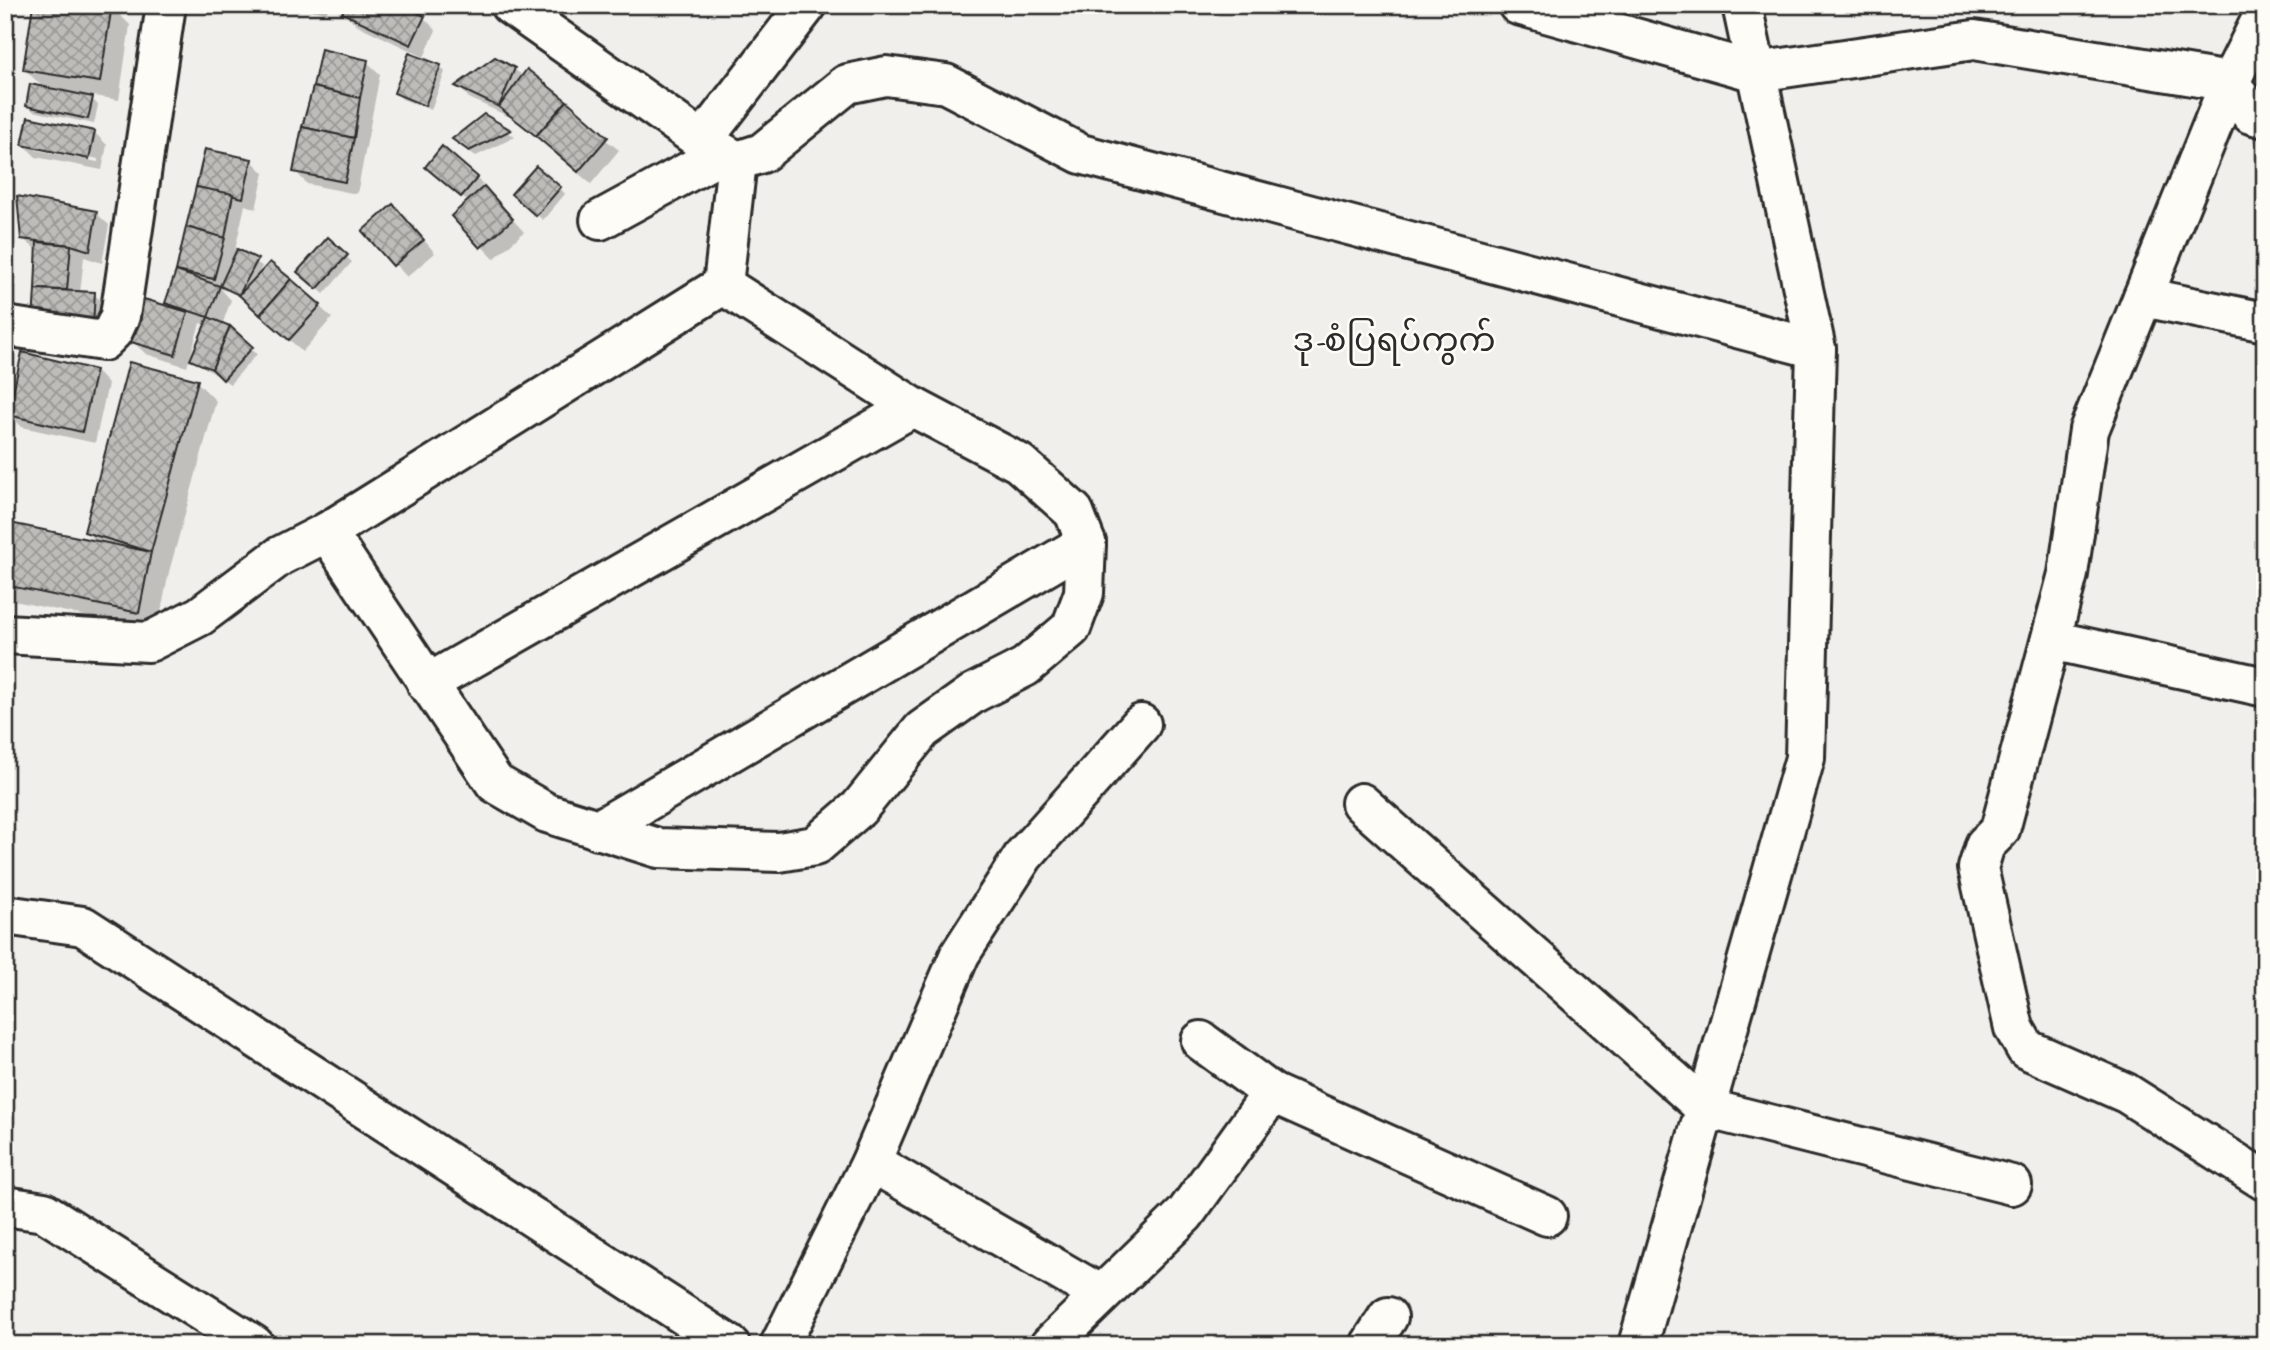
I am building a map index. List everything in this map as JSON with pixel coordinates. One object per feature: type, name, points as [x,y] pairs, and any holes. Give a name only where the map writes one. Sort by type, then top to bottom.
[{"type":"street","points":[[5,326],[103,341],[113,331],[120,316],[166,5]]},
{"type":"street","points":[[600,220],[721,152],[807,5]]},
{"type":"street","points":[[1518,5],[1756,72],[1974,40],[2230,82],[2251,114],[2265,118]]},
{"type":"street","points":[[1638,1345],[1805,758],[1816,349],[1742,5]]},
{"type":"street","points":[[514,6],[721,152],[762,153],[847,84],[886,76],[946,84],[1082,154],[1816,349]]},
{"type":"street","points":[[2265,12],[2230,82],[2089,430],[2068,574],[2000,830],[1985,845],[1978,868],[2014,1028],[2025,1049],[2126,1093],[2265,1181]]},
{"type":"street","points":[[721,152],[723,285]]},
{"type":"street","points":[[327,532],[495,783],[548,813],[658,848],[779,852],[815,845],[859,808],[922,730],[974,693],[1026,667],[1071,628],[1084,593],[1086,543],[1074,512],[1020,463],[913,407],[723,285]]},
{"type":"street","points":[[5,634],[149,642],[200,616],[281,556],[327,532],[723,285]]},
{"type":"street","points":[[2143,297],[2265,322]]},
{"type":"street","points":[[427,684],[913,407]]},
{"type":"street","points":[[598,830],[1086,543]]},
{"type":"street","points":[[2051,640],[2265,687]]},
{"type":"street","points":[[780,1345],[871,1162],[960,954],[1024,855],[1141,724]]},
{"type":"street","points":[[1361,803],[1706,1108],[2012,1185]]},
{"type":"street","points":[[5,915],[83,926],[730,1345]]},
{"type":"street","points":[[1202,1041],[1272,1093],[1547,1216]]},
{"type":"street","points":[[1050,1345],[1185,1213],[1272,1093]]},
{"type":"street","points":[[871,1162],[1100,1294]]},
{"type":"street","points":[[5,1206],[44,1212],[254,1345]]},
{"type":"building","points":[[33,5],[112,5],[100,82],[23,70]]},
{"type":"building","points":[[346,5],[401,5],[425,16],[411,45],[342,13]]},
{"type":"building","points":[[321,49],[368,60],[360,98],[313,87]]},
{"type":"building","points":[[409,53],[441,65],[425,106],[394,93]]},
{"type":"building","points":[[495,57],[515,68],[499,107],[455,86]]},
{"type":"building","points":[[527,69],[567,101],[536,136],[499,107]]},
{"type":"building","points":[[30,84],[93,97],[88,119],[26,106]]},
{"type":"building","points":[[313,87],[360,98],[354,138],[302,127]]},
{"type":"building","points":[[567,101],[608,137],[578,172],[536,136]]},
{"type":"building","points":[[484,114],[511,130],[469,151],[452,139]]},
{"type":"building","points":[[28,117],[95,131],[89,159],[22,145]]},
{"type":"building","points":[[302,127],[354,138],[345,182],[293,172]]},
{"type":"building","points":[[442,146],[478,177],[461,197],[425,167]]},
{"type":"building","points":[[205,149],[252,159],[243,198],[196,187]]},
{"type":"building","points":[[536,166],[561,187],[536,216],[511,194]]},
{"type":"building","points":[[484,186],[513,219],[480,248],[451,216]]},
{"type":"building","points":[[196,187],[233,194],[225,238],[186,227]]},
{"type":"building","points":[[17,196],[97,211],[90,251],[71,245],[21,239]]},
{"type":"building","points":[[393,204],[424,240],[393,266],[362,231]]},
{"type":"building","points":[[186,227],[225,238],[214,279],[176,271]]},
{"type":"building","points":[[328,237],[348,255],[317,289],[297,272]]},
{"type":"building","points":[[37,242],[71,245],[67,290],[35,289]]},
{"type":"building","points":[[237,249],[258,259],[239,295],[220,286]]},
{"type":"building","points":[[270,262],[291,279],[260,315],[239,295]]},
{"type":"building","points":[[176,271],[220,286],[208,317],[165,303]]},
{"type":"building","points":[[291,279],[321,305],[289,340],[260,315]]},
{"type":"building","points":[[35,289],[95,292],[93,326],[33,323]]},
{"type":"building","points":[[144,299],[188,312],[175,355],[131,342]]},
{"type":"building","points":[[208,317],[230,326],[212,369],[190,360]]},
{"type":"building","points":[[230,326],[253,347],[223,380],[212,369]]},
{"type":"building","points":[[22,352],[96,370],[82,432],[8,415]]},
{"type":"building","points":[[129,362],[198,380],[151,552],[84,532]]},
{"type":"building","points":[[5,522],[151,552],[139,613],[5,585]]},
{"type":"district","name":"ဒု-စံပြရပ်ကွက်","points":[[1394,339]]}]
